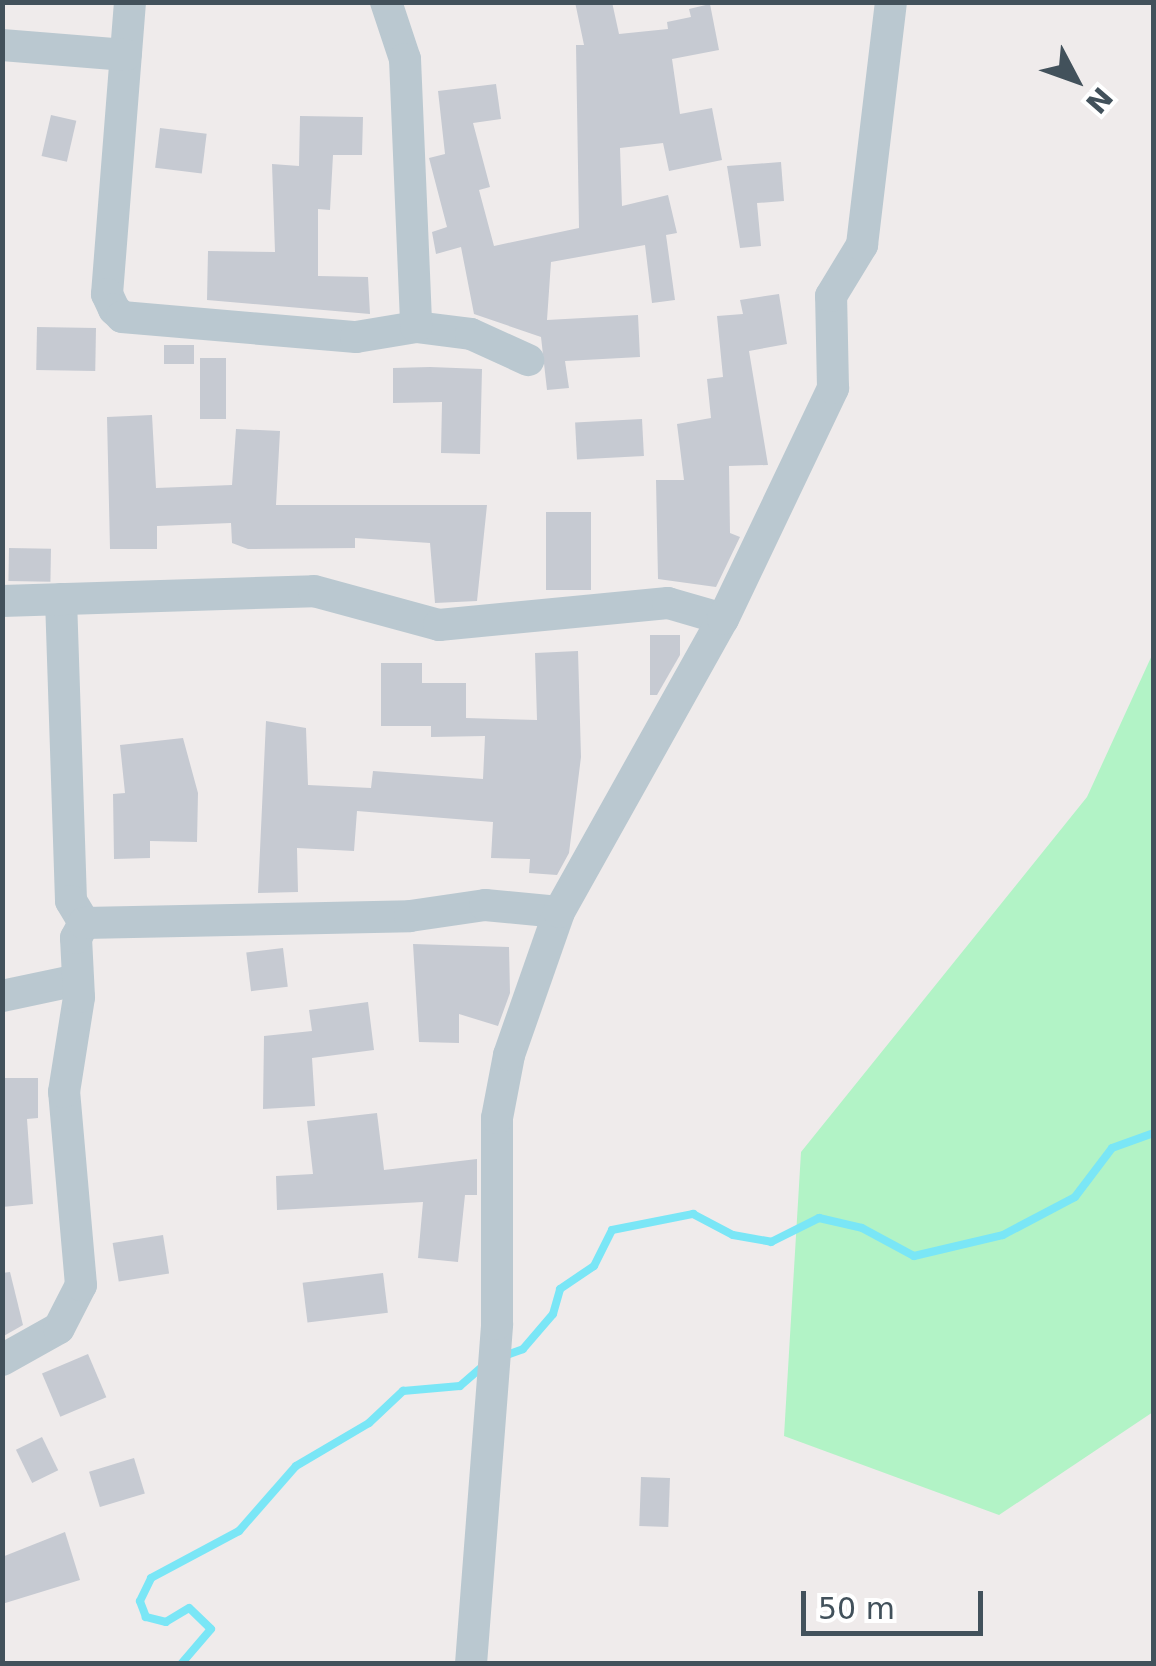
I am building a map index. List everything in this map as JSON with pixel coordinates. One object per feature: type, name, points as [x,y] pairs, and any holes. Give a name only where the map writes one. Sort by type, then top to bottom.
[{"type":"street","points":[[130,2],[107,294],[122,317],[356,337],[416,328],[492,340],[528,360]]},
{"type":"street","points":[[386,2],[404,59],[416,328]]},
{"type":"street","points":[[470,1664],[496,1362],[497,1118],[509,1055],[560,912],[722,619],[832,388],[831,296],[862,245],[891,2]]},
{"type":"street","points":[[2,44],[126,54]]},
{"type":"street","points":[[2,601],[314,591],[439,625],[668,603],[722,619]]},
{"type":"street","points":[[2,1360],[59,1328],[81,1285],[64,1113],[79,997],[74,981],[84,923],[70,902],[61,599]]},
{"type":"street","points":[[84,923],[410,916],[485,905],[560,912]]},
{"type":"street","points":[[2,996],[74,981]]},
{"type":"green space","points":[[1153,653],[1153,1412],[999,1515],[784,1436],[801,1152],[1087,797]]},
{"type":"building","points":[[575,2],[612,2],[619,34],[668,29],[667,22],[691,17],[689,9],[710,4],[719,50],[672,59],[680,114],[712,108],[722,160],[669,171],[663,143],[620,148],[622,206],[668,195],[677,233],[666,235],[675,300],[652,303],[645,245],[551,262],[547,320],[638,315],[640,357],[565,361],[569,388],[547,390],[541,337],[474,314],[461,247],[436,254],[432,232],[447,227],[429,158],[445,154],[438,91],[496,84],[501,119],[473,123],[490,187],[479,190],[494,246],[579,228],[576,45],[584,45]]},
{"type":"building","points":[[51,115],[76,121],[67,162],[42,156]]},
{"type":"building","points":[[300,116],[363,117],[362,155],[333,155],[330,210],[318,209],[318,276],[368,277],[370,314],[207,300],[208,251],[275,252],[272,164],[299,166]]},
{"type":"building","points":[[160,128],[207,134],[202,173],[155,168]]},
{"type":"building","points":[[781,162],[784,201],[757,203],[761,246],[740,248],[727,166]]},
{"type":"building","points":[[779,294],[787,344],[749,351],[768,465],[729,466],[730,533],[740,537],[716,587],[658,579],[656,480],[684,480],[677,424],[711,418],[707,379],[723,377],[717,316],[743,314],[740,300]]},
{"type":"building","points":[[37,327],[96,328],[95,371],[36,370]]},
{"type":"building","points":[[164,345],[194,345],[194,364],[164,364]]},
{"type":"building","points":[[200,358],[226,358],[226,419],[200,419]]},
{"type":"building","points":[[393,368],[482,369],[480,454],[441,453],[442,402],[393,403]]},
{"type":"building","points":[[152,415],[156,488],[232,485],[236,429],[280,431],[276,505],[487,505],[477,601],[435,603],[430,543],[355,538],[355,548],[248,549],[232,543],[231,523],[157,526],[157,549],[110,549],[107,417]]},
{"type":"building","points":[[642,419],[644,456],[577,459],[575,423]]},
{"type":"building","points":[[546,512],[591,512],[591,590],[546,590]]},
{"type":"building","points":[[9,548],[51,549],[50,582],[8,581]]},
{"type":"building","points":[[650,635],[680,635],[680,655],[657,695],[650,695]]},
{"type":"building","points":[[578,651],[581,757],[569,853],[557,875],[529,873],[530,859],[491,858],[493,822],[357,811],[354,851],[297,848],[298,892],[258,893],[266,721],[306,728],[308,785],[371,788],[373,771],[483,779],[485,736],[431,737],[431,726],[381,726],[381,663],[422,663],[422,683],[466,683],[466,718],[537,720],[535,653]]},
{"type":"building","points":[[183,738],[198,793],[197,842],[150,841],[150,858],[114,859],[113,794],[125,793],[120,745]]},
{"type":"building","points":[[413,944],[509,947],[510,993],[498,1026],[459,1014],[459,1043],[419,1042]]},
{"type":"building","points":[[283,948],[288,987],[251,991],[246,953]]},
{"type":"building","points":[[368,1002],[374,1050],[312,1058],[315,1106],[263,1109],[264,1036],[312,1031],[309,1010]]},
{"type":"building","points":[[2,1078],[38,1078],[38,1118],[27,1119],[33,1204],[2,1207]]},
{"type":"building","points":[[377,1113],[384,1170],[477,1159],[477,1195],[465,1195],[458,1262],[418,1258],[423,1202],[277,1210],[276,1176],[313,1174],[307,1121]]},
{"type":"building","points":[[163,1235],[169,1274],[119,1281],[113,1243]]},
{"type":"building","points":[[10,1272],[23,1325],[2,1337],[2,1273]]},
{"type":"building","points":[[383,1273],[388,1313],[307,1323],[303,1283]]},
{"type":"building","points":[[88,1354],[106,1397],[60,1417],[42,1374]]},
{"type":"building","points":[[42,1437],[58,1470],[32,1483],[16,1450]]},
{"type":"building","points":[[134,1458],[145,1493],[100,1507],[89,1472]]},
{"type":"building","points":[[641,1477],[670,1478],[668,1527],[639,1526]]},
{"type":"building","points":[[65,1532],[80,1580],[2,1604],[2,1557]]},
{"type":"waterway","points":[[504,1356],[523,1349],[553,1314],[560,1289],[594,1266],[612,1230],[693,1214],[733,1235],[771,1242],[819,1218],[862,1228],[914,1256],[1003,1235],[1075,1197],[1112,1148],[1154,1133]]},
{"type":"waterway","points":[[181,1664],[211,1629],[189,1608],[166,1622],[146,1617],[140,1601],[151,1578],[239,1531],[296,1466],[369,1423],[403,1391],[460,1386],[486,1363]]}]
